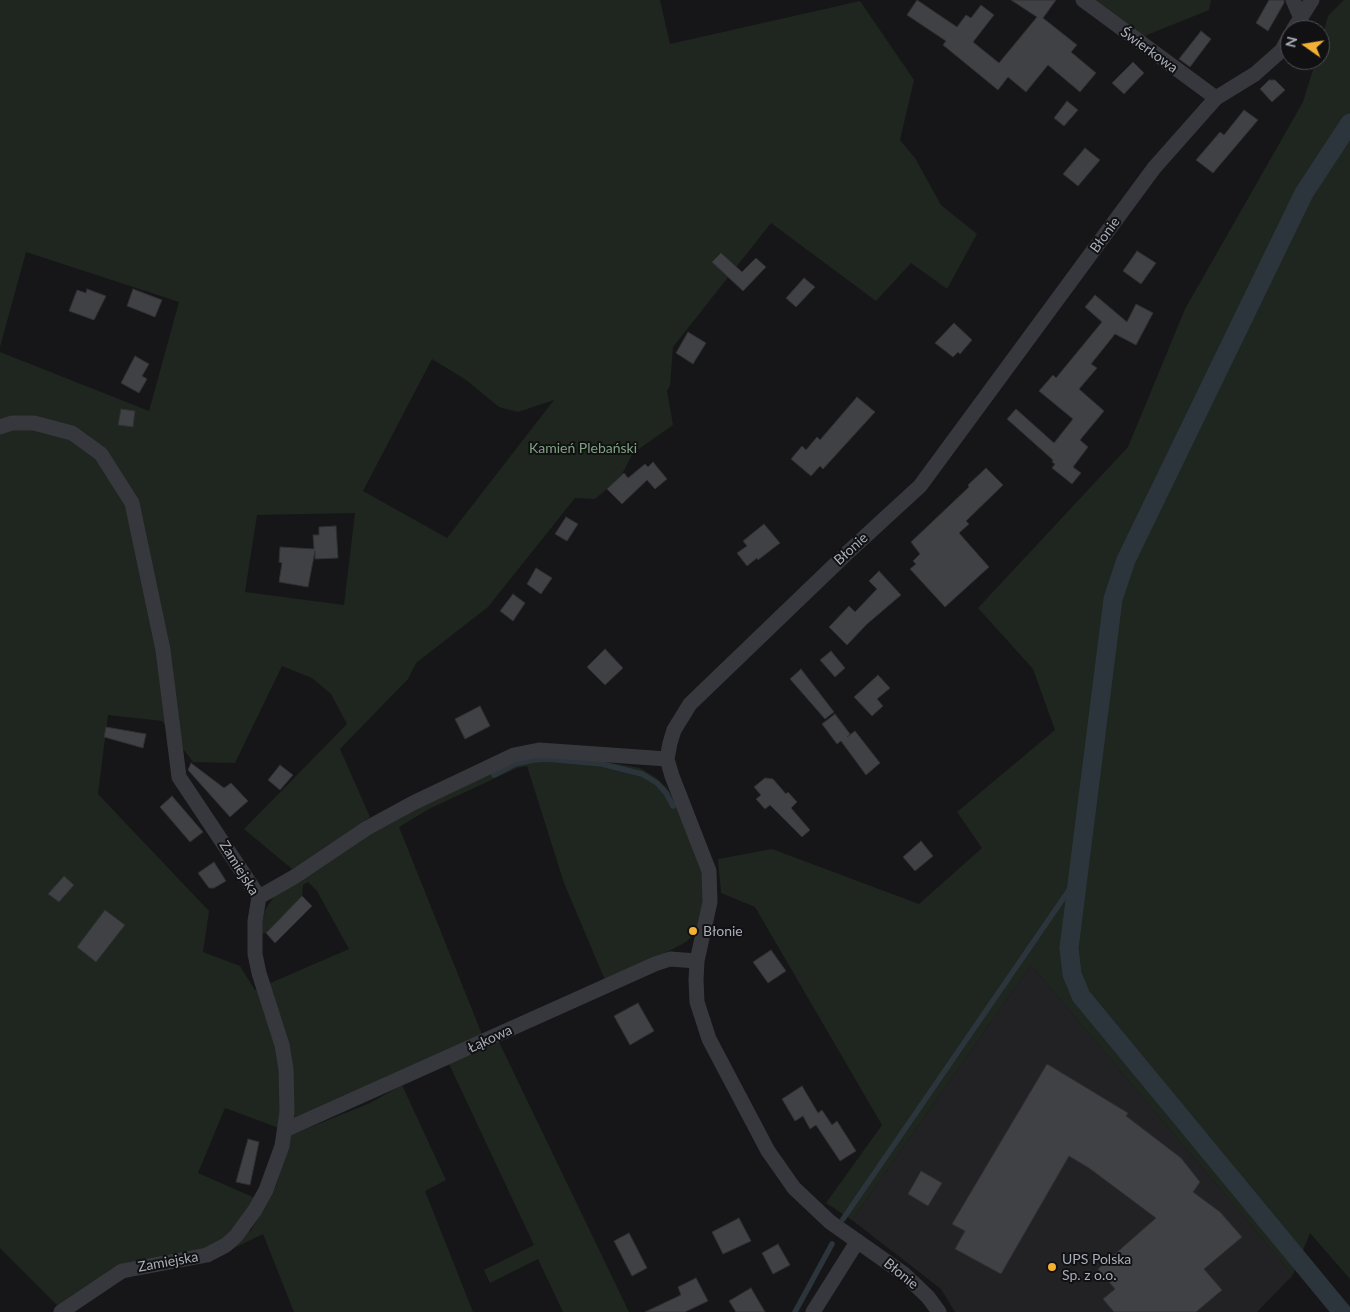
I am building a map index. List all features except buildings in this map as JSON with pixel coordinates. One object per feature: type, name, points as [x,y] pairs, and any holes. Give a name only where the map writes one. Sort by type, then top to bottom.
[{"type":"street","name":"Świerkowa","points":[[1083,0],[1216,98]]},
{"type":"street","points":[[1293,0],[1300,16]]},
{"type":"street","points":[[1298,20],[1312,0]]},
{"type":"street","name":"Błonie","points":[[939,1312],[928,1297],[904,1274],[857,1242],[807,1202],[768,1151],[709,1039],[697,1002],[697,960],[710,902],[709,872],[667,759],[674,730],[690,704],[846,554],[920,486],[1154,168],[1216,98],[1255,74],[1280,52]]},
{"type":"street","name":"Zamiejska","points":[[0,427],[12,423],[34,423],[72,433],[101,454],[132,503],[163,650],[179,777],[259,897],[255,921],[256,954],[259,973],[282,1045],[287,1090],[285,1130],[275,1169],[266,1190],[246,1223],[226,1244],[197,1258],[122,1271],[61,1312]]},
{"type":"street","points":[[259,897],[374,824],[413,803],[514,755],[539,750],[667,759]]},
{"type":"street","name":"Łąkowa","points":[[285,1130],[655,964],[670,960],[697,960]]},
{"type":"street","points":[[813,1312],[857,1242]]},
{"type":"shaded area","points":[[1031,965],[1293,1275],[1257,1312],[955,1312],[941,1289],[852,1220]]},
{"type":"green space","name":"Kamień Plebański","points":[[0,0],[660,0],[670,44],[860,1],[914,80],[900,140],[915,158],[941,205],[977,234],[947,289],[911,263],[876,301],[771,223],[673,347],[670,386],[667,391],[673,425],[633,453],[620,478],[595,499],[575,498],[488,607],[416,663],[408,679],[340,749],[370,817],[292,869],[244,829],[347,724],[331,694],[312,678],[282,666],[235,763],[193,762],[162,721],[108,715],[98,794],[209,911],[203,952],[240,966],[255,990],[259,989],[280,1053],[283,1106],[279,1128],[225,1108],[198,1173],[255,1198],[244,1216],[250,1232],[276,1186],[291,1135],[370,1103],[402,1085],[446,1180],[425,1191],[473,1312],[294,1312],[263,1234],[224,1253],[142,1273],[108,1284],[64,1312],[0,1248],[0,352],[149,411],[179,302],[26,252],[0,347]],"holes":[[[432,359],[466,380],[499,407],[518,412],[554,400],[447,538],[363,491]],[[355,513],[344,605],[245,592],[257,515]]]},
{"type":"green space","points":[[1093,0],[1211,0],[1209,10],[1142,37]]},
{"type":"green space","points":[[1344,0],[1350,0],[1350,1279],[1310,1233],[1293,1275],[1031,965],[852,1220],[826,1203],[882,1125],[755,907],[721,893],[718,859],[772,849],[919,904],[982,848],[957,812],[1055,730],[1033,669],[978,608],[1128,447],[1185,309],[1303,102],[1313,70],[1330,70],[1330,20],[1327,20],[1328,16]]},
{"type":"green space","points":[[544,756],[584,758],[640,768],[655,777],[667,788],[675,801],[698,857],[704,881],[704,899],[696,932],[686,942],[671,950],[605,980],[564,883],[527,766],[517,768],[429,809],[399,827],[483,1037],[290,1123],[268,984],[349,949],[317,891],[308,882],[303,885],[302,896],[266,933],[259,934],[265,910],[275,895],[353,841],[432,798],[518,760]]},
{"type":"green space","points":[[499,1042],[629,1312],[563,1312],[538,1259],[490,1283],[484,1270],[534,1245],[449,1064]]},
{"type":"waterway","points":[[1342,1312],[1081,996],[1072,974],[1069,948],[1113,599],[1126,560],[1304,193],[1350,123]]},
{"type":"waterway","points":[[494,775],[515,764],[533,760],[547,759],[602,764],[642,774],[657,783],[666,793],[673,806]]},
{"type":"waterway","points":[[843,1219],[1078,877]]},
{"type":"waterway","points":[[795,1312],[832,1244]]},
{"type":"place","name":"Błonie","points":[[693,931]]},
{"type":"place","name":"UPS Polska Sp. z o.o.","points":[[1052,1267]]}]
